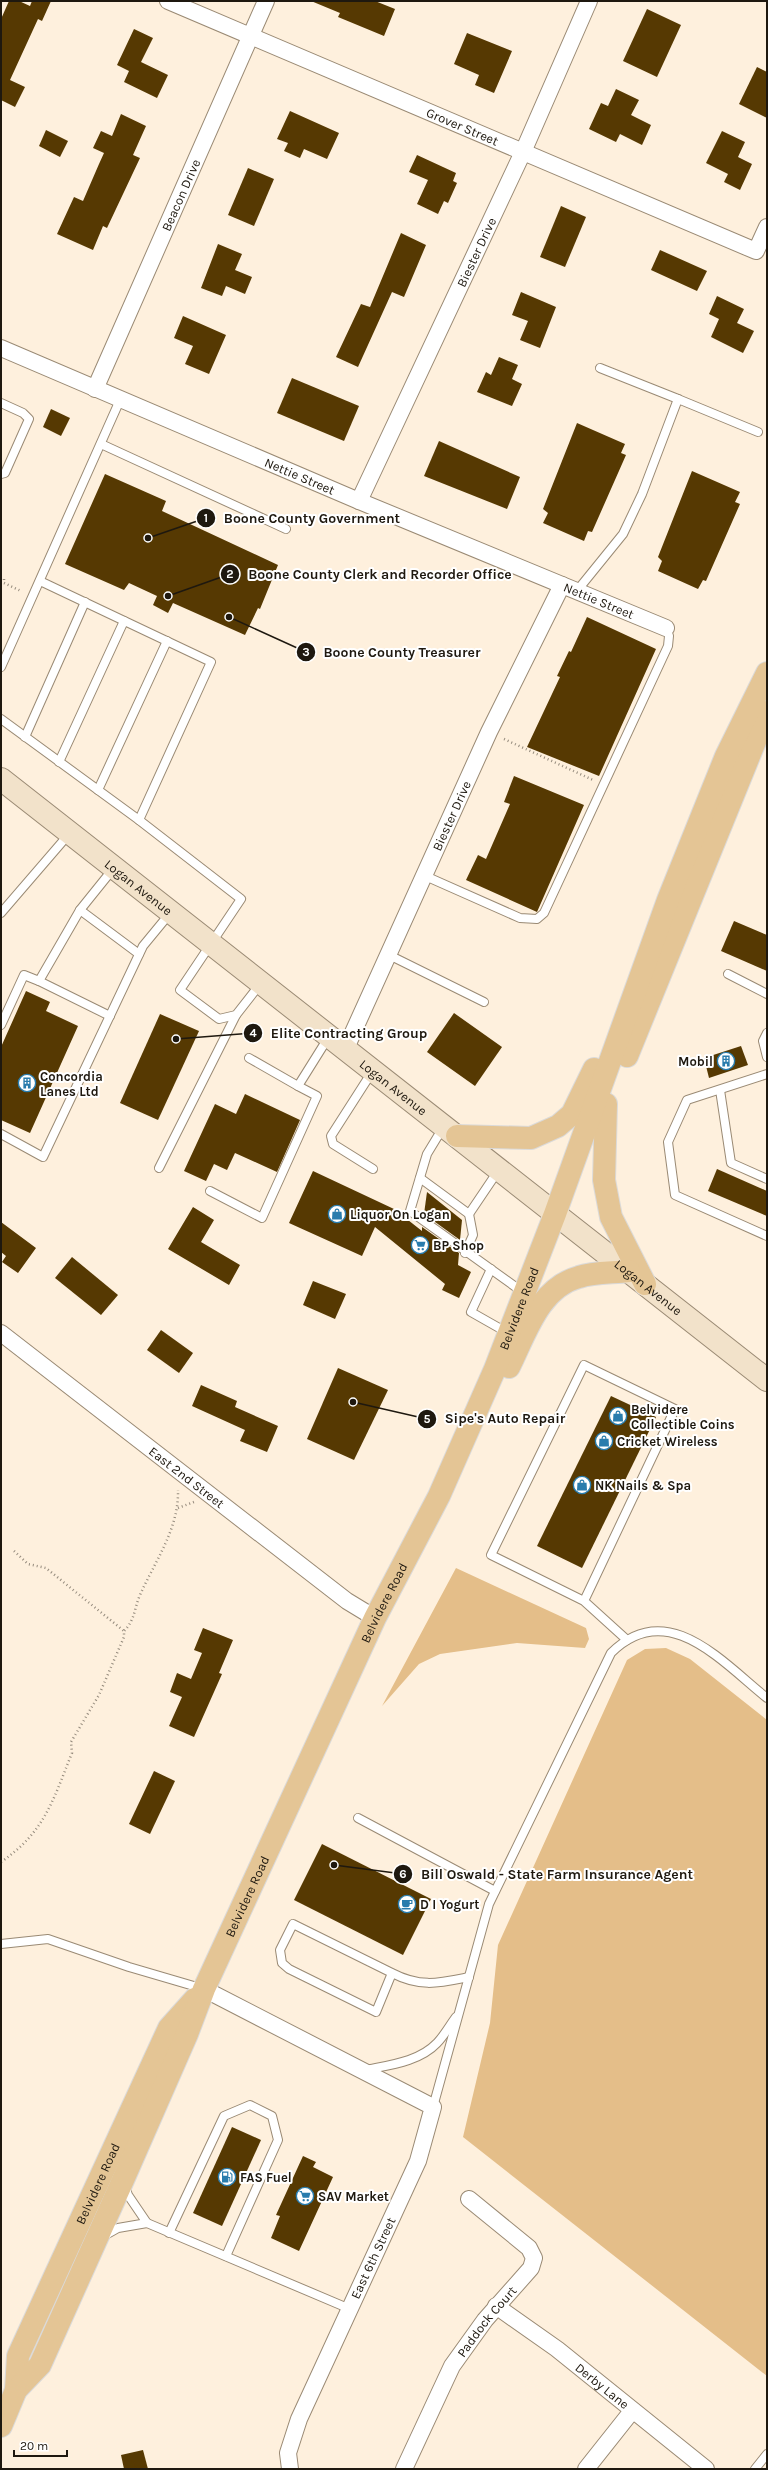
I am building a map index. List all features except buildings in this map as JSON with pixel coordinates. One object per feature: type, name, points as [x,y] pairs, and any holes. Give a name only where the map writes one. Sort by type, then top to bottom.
[{"type":"main road","points":[[555,1214],[668,900],[723,763],[767,673]]},
{"type":"main road","points":[[555,1214],[606,1104],[767,712]]},
{"type":"main road","name":"Logan Avenue","points":[[1,779],[338,1042],[555,1214],[766,1377]]},
{"type":"main road","points":[[451,1131],[531,1138],[558,1126],[572,1114],[601,1054],[622,1026]]},
{"type":"main road","points":[[476,1413],[505,1376],[539,1307],[554,1288],[579,1277],[637,1278],[611,1217],[604,1180],[606,1104]]},
{"type":"main road","name":"Belvidere Road","points":[[10,2393],[40,2365],[187,2034],[204,1989],[375,1618],[439,1496],[476,1413],[509,1333],[555,1214]]},
{"type":"main road","name":"Belvidere Road","points":[[1,2426],[18,2356],[169,2028],[204,1989]]},
{"type":"street","name":"Grover Street","points":[[168,1],[756,251],[767,227]]},
{"type":"street","name":"Beacon Drive","points":[[95,389],[266,1]]},
{"type":"street","name":"Biester Drive","points":[[359,501],[522,152],[590,1]]},
{"type":"street","name":"Nettie Street","points":[[1,348],[359,501],[666,628]]},
{"type":"street","name":"Biester Drive","points":[[338,1042],[388,954],[489,732],[569,588]]},
{"type":"street","name":"East 2nd Street","points":[[1,1333],[346,1601],[375,1618]]},
{"type":"street","points":[[204,1989],[433,2107]]},
{"type":"street","name":"East 6th Street","points":[[290,2469],[288,2453],[300,2419],[418,2161],[433,2107]]},
{"type":"street","name":"Paddock Court","points":[[404,2469],[452,2366],[496,2306],[531,2268],[534,2258],[529,2248],[469,2199]]},
{"type":"street","name":"Derby Lane","points":[[496,2306],[557,2349],[703,2468]]},
{"type":"street","points":[[586,2469],[632,2411]]},
{"type":"lane","points":[[600,368],[758,432]]},
{"type":"lane","points":[[569,588],[623,534],[642,494],[678,399]]},
{"type":"lane","points":[[1,667],[120,400]]},
{"type":"lane","points":[[1,403],[23,413],[29,419],[5,473],[1,474]]},
{"type":"lane","points":[[101,444],[286,529]]},
{"type":"lane","points":[[40,581],[211,662],[139,820]]},
{"type":"lane","points":[[25,737],[85,602]]},
{"type":"lane","points":[[59,762],[124,621]]},
{"type":"lane","points":[[423,875],[520,918],[537,919],[544,914],[551,902],[668,646],[669,636],[666,628]]},
{"type":"lane","points":[[98,790],[167,641]]},
{"type":"lane","points":[[2,721],[139,820],[241,899],[180,990],[220,1019],[236,1015]]},
{"type":"lane","points":[[1,913],[70,833]]},
{"type":"lane","points":[[39,981],[80,910],[114,868]]},
{"type":"lane","points":[[80,910],[139,954]]},
{"type":"lane","points":[[1,1134],[43,1158],[143,946],[171,912]]},
{"type":"lane","points":[[388,954],[484,1002]]},
{"type":"lane","points":[[728,974],[767,994]]},
{"type":"lane","points":[[1,1025],[24,975],[110,1016]]},
{"type":"lane","points":[[159,1168],[236,1015],[262,983]]},
{"type":"lane","points":[[767,1033],[763,1041],[767,1057]]},
{"type":"lane","points":[[298,1086],[338,1042]]},
{"type":"lane","points":[[210,1192],[262,1218],[317,1096],[249,1058]]},
{"type":"lane","points":[[373,1070],[331,1136],[333,1144],[373,1169]]},
{"type":"lane","points":[[767,1074],[687,1100],[668,1142],[675,1195],[767,1236]]},
{"type":"lane","points":[[720,1090],[731,1163],[767,1179]]},
{"type":"lane","points":[[451,1131],[427,1154],[410,1211],[465,1253],[491,1268],[524,1293]]},
{"type":"lane","points":[[469,1214],[499,1169]]},
{"type":"lane","points":[[420,1178],[469,1214],[473,1235],[465,1253]]},
{"type":"lane","points":[[491,1268],[471,1312],[509,1333]]},
{"type":"lane","points":[[584,1601],[675,1409],[584,1365],[491,1555],[584,1601],[627,1640]]},
{"type":"lane","points":[[433,2107],[489,1904],[611,1653],[636,1634],[653,1630],[666,1630],[684,1635],[706,1650],[767,1698]]},
{"type":"lane","points":[[358,1818],[495,1891]]},
{"type":"lane","points":[[392,1973],[376,2012],[289,1969],[282,1963],[280,1950],[293,1924],[392,1973],[408,1981],[421,1984],[469,1977]]},
{"type":"lane","points":[[1,1944],[48,1939],[129,1967],[204,1989]]},
{"type":"lane","points":[[361,2070],[409,2060],[427,2051],[438,2043],[460,2012]]},
{"type":"lane","points":[[170,2233],[224,2116],[250,2105],[272,2116],[278,2140],[226,2256]]},
{"type":"lane","points":[[123,2180],[128,2195],[148,2223],[350,2309]]},
{"type":"lane","points":[[96,2241],[118,2228],[148,2223]]},
{"type":"lane","points":[[755,2469],[767,2454]]},
{"type":"path","points":[[4,578],[4,583],[17,589]]},
{"type":"path","points":[[489,732],[604,785]]},
{"type":"path","points":[[1,1862],[27,1842],[44,1818],[72,1753],[71,1742],[99,1695],[124,1638],[124,1630],[132,1623],[139,1597],[172,1531],[178,1508],[177,1484]]},
{"type":"path","points":[[178,1508],[200,1500]]},
{"type":"path","points":[[14,1551],[28,1564],[46,1568],[124,1630]]},
{"type":"shaded area","points":[[456,1568],[586,1628],[589,1639],[585,1648],[517,1643],[440,1654],[419,1664],[382,1706]]},
{"type":"shaded area","points":[[666,1648],[690,1659],[767,1720],[767,2376],[463,2137],[490,2023],[498,1945],[627,1660],[645,1649]]},
{"type":"place","name":"Boone County Government","points":[[148,538]]},
{"type":"place","name":"Boone County Clerk and Recorder Office","points":[[168,596]]},
{"type":"place","name":"Boone County Treasurer","points":[[229,617]]},
{"type":"place","name":"Elite Contracting Group","points":[[176,1039]]},
{"type":"place","name":"Mobil","points":[[726,1061]]},
{"type":"place","name":"Concordia Lanes Ltd","points":[[27,1083]]},
{"type":"place","name":"Liquor On Logan","points":[[337,1214]]},
{"type":"place","name":"BP Shop","points":[[420,1245]]},
{"type":"place","name":"Sipe's Auto Repair","points":[[353,1402]]},
{"type":"place","name":"Belvidere Collectible Coins","points":[[618,1416]]},
{"type":"place","name":"Cricket Wireless","points":[[604,1441]]},
{"type":"place","name":"NK Nails & Spa","points":[[582,1485]]},
{"type":"place","name":"Bill Oswald - State Farm Insurance Agent","points":[[334,1865]]},
{"type":"place","name":"D I Yogurt","points":[[407,1904]]},
{"type":"place","name":"FAS Fuel","points":[[227,2177]]},
{"type":"place","name":"SAV Market","points":[[305,2196]]}]
